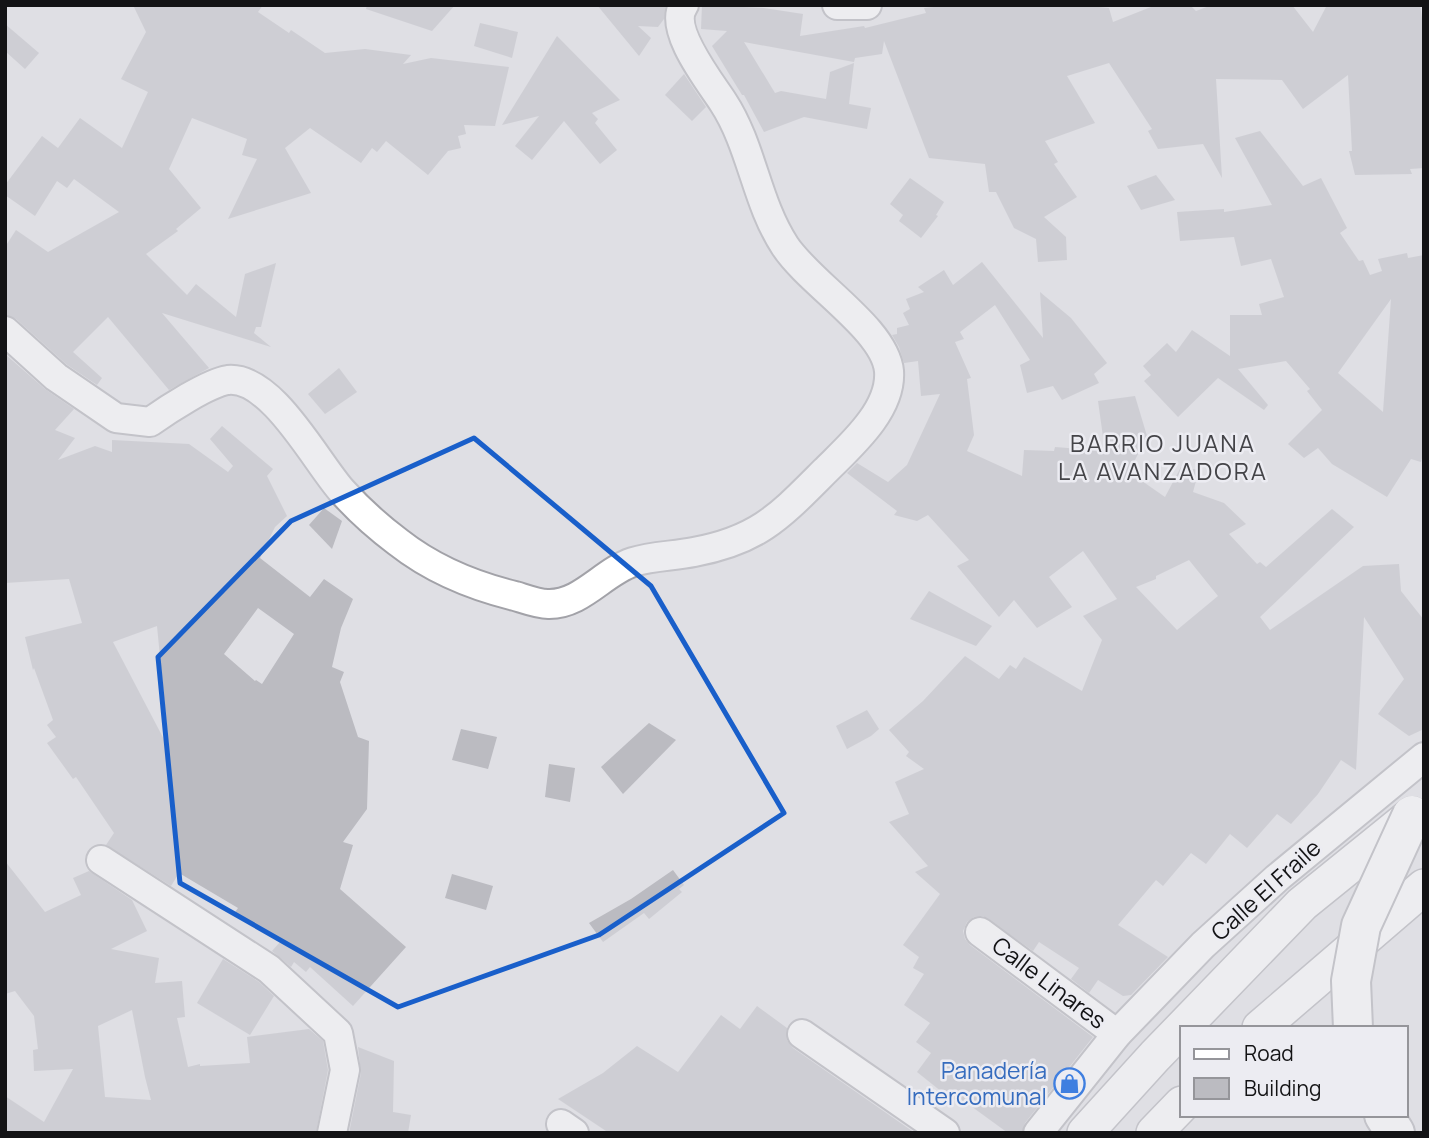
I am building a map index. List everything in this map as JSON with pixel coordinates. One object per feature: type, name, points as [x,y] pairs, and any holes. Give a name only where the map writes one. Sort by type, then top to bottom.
[{"type":"highway","points":[[1353,1026],[1351,981],[1361,926],[1412,815]]},
{"type":"highway","points":[[1385,1117],[1395,1133]]},
{"type":"street","points":[[5,331],[57,377],[116,418],[150,422],[179,403],[229,380],[255,387],[277,404],[340,489],[399,543],[432,565],[510,595],[548,604],[574,599],[606,575],[633,562],[718,548],[746,537],[778,518],[868,427],[887,389],[889,373],[886,355],[869,332],[807,273],[786,247],[768,215],[736,124],[688,48],[680,24],[680,11],[684,5]]},
{"type":"street","points":[[837,5],[867,5]]},
{"type":"street","name":"Calle El Fraile","points":[[1038,1133],[1117,1034],[1203,945],[1277,878],[1424,757]]},
{"type":"street","points":[[1183,1026],[1302,904],[1412,815]]},
{"type":"street","points":[[101,860],[269,969],[338,1033],[345,1070],[332,1133]]},
{"type":"street","points":[[1261,1026],[1424,887]]},
{"type":"street","name":"Calle Linares","points":[[980,932],[1117,1034]]},
{"type":"street","points":[[1085,1133],[1180,1029]]},
{"type":"street","points":[[802,1034],[945,1133]]},
{"type":"street","points":[[1154,1133],[1180,1106]]},
{"type":"highlighted area","points":[[474,438],[651,586],[784,813],[599,935],[398,1007],[180,883],[158,657],[291,521]]},
{"type":"building","points":[[133,5],[263,5],[258,12],[325,53],[365,49],[411,55],[403,64],[431,58],[509,67],[495,126],[464,125],[466,134],[458,136],[461,148],[448,151],[428,175],[386,141],[377,152],[372,148],[361,163],[310,128],[285,148],[311,193],[228,219],[257,159],[242,155],[247,139],[192,118],[169,169],[201,208],[176,229],[178,231],[146,254],[187,295],[196,284],[236,317],[245,274],[276,263],[261,327],[256,327],[254,333],[271,347],[162,313],[209,368],[169,390],[108,317],[73,352],[102,378],[97,385],[66,364],[16,319],[5,315],[5,247],[16,230],[48,252],[119,212],[74,179],[67,188],[57,181],[35,216],[5,195],[5,185],[42,136],[58,148],[80,118],[122,148],[148,92],[121,79],[146,32]]},
{"type":"building","points":[[367,5],[455,5],[432,31],[366,9]]},
{"type":"building","points":[[597,5],[666,5],[664,19],[658,27],[638,26],[651,38],[639,56]]},
{"type":"building","points":[[702,5],[764,8],[803,14],[800,36],[864,26],[865,28],[926,13],[924,8],[952,5],[1079,5],[1109,8],[1113,22],[1156,5],[1190,5],[1196,11],[1212,5],[1292,5],[1313,32],[1327,5],[1420,5],[1424,31],[1424,168],[1410,169],[1412,174],[1355,175],[1349,151],[1352,151],[1348,75],[1303,109],[1282,80],[1216,79],[1222,178],[1203,144],[1158,149],[1148,131],[1152,129],[1109,63],[1067,76],[1095,123],[1045,141],[1058,162],[1054,164],[1077,197],[1044,217],[1066,237],[1067,260],[1038,262],[1036,239],[1014,228],[996,192],[989,192],[985,164],[929,158],[884,41],[882,54],[855,58],[854,62],[744,42],[775,93],[781,91],[826,99],[830,72],[854,63],[849,104],[871,108],[867,129],[804,117],[764,132],[712,46],[727,31],[701,29]]},
{"type":"building","points":[[480,23],[518,32],[512,58],[474,46]]},
{"type":"building","points":[[5,24],[39,53],[25,69],[5,51]]},
{"type":"building","points":[[557,36],[620,100],[592,113],[598,119],[595,123],[617,150],[600,164],[564,121],[532,160],[515,146],[539,116],[502,125]]},
{"type":"building","points":[[684,74],[706,107],[692,121],[665,95]]},
{"type":"building","points":[[1260,131],[1303,186],[1321,178],[1347,228],[1340,233],[1359,261],[1363,260],[1370,275],[1382,271],[1378,259],[1407,253],[1408,258],[1424,255],[1424,450],[1421,462],[1411,459],[1387,497],[1332,464],[1318,448],[1304,458],[1288,444],[1322,410],[1307,391],[1310,389],[1286,361],[1238,369],[1268,405],[1264,410],[1218,378],[1178,417],[1144,381],[1151,375],[1143,366],[1167,343],[1176,352],[1192,330],[1230,356],[1230,315],[1262,315],[1259,304],[1284,297],[1271,259],[1241,266],[1234,237],[1180,241],[1177,212],[1224,209],[1224,212],[1272,205],[1235,138]],"holes":[[[1391,299],[1383,412],[1338,373]]]},
{"type":"building","points":[[1156,175],[1175,200],[1141,210],[1127,186]]},
{"type":"building","points":[[910,178],[944,202],[936,215],[938,216],[921,238],[899,221],[903,215],[890,204]]},
{"type":"building","points":[[982,262],[1043,338],[1040,292],[1071,318],[1107,363],[1094,374],[1099,383],[1062,400],[1053,386],[1027,393],[1020,365],[1030,360],[995,305],[960,332],[964,339],[955,342],[971,378],[967,379],[974,435],[967,451],[1022,476],[1024,450],[1054,451],[1055,447],[1105,451],[1098,401],[1135,396],[1147,436],[1129,472],[1165,497],[1181,467],[1199,470],[1193,492],[1224,503],[1246,524],[1229,534],[1257,564],[1260,562],[1266,567],[1332,509],[1354,527],[1260,617],[1270,630],[1363,566],[1399,564],[1401,591],[1424,620],[1424,729],[1409,736],[1378,714],[1404,679],[1364,617],[1356,770],[1341,760],[1318,794],[1291,824],[1277,814],[1247,848],[1230,834],[1206,864],[1191,853],[1163,886],[1156,880],[1118,925],[1168,957],[1131,995],[1123,996],[1098,980],[1089,993],[1071,979],[1079,968],[1039,942],[1033,951],[983,916],[974,917],[967,922],[963,931],[970,945],[1093,1037],[1025,1123],[1022,1133],[1008,1133],[964,1101],[962,1104],[942,1092],[917,1072],[931,1053],[916,1042],[930,1023],[904,1005],[924,974],[913,968],[919,957],[903,945],[940,894],[915,872],[928,866],[889,822],[909,814],[895,782],[924,769],[906,756],[909,752],[889,730],[923,701],[965,656],[999,679],[1010,665],[1016,669],[1024,657],[1082,691],[1102,640],[1083,616],[1117,599],[1083,551],[1049,577],[1072,607],[1037,628],[1014,600],[999,617],[957,566],[969,560],[928,515],[917,521],[894,515],[897,511],[847,473],[857,463],[888,482],[907,465],[940,394],[921,396],[918,361],[904,363],[892,335],[897,334],[897,328],[909,325],[903,313],[910,309],[906,299],[924,292],[918,287],[944,270],[953,285]],"holes":[[[1189,560],[1218,596],[1177,630],[1136,587]]]},
{"type":"building","points":[[5,354],[45,389],[74,409],[55,430],[75,438],[58,460],[95,446],[112,452],[112,440],[189,444],[228,472],[233,466],[210,439],[222,426],[273,469],[267,476],[287,516],[275,527],[260,558],[310,597],[324,579],[353,599],[341,628],[332,667],[344,672],[340,682],[358,737],[369,741],[367,809],[343,842],[353,845],[340,889],[406,947],[353,1006],[310,967],[306,972],[294,962],[291,967],[272,951],[280,942],[233,915],[238,908],[179,873],[171,886],[106,845],[114,833],[76,777],[73,779],[47,743],[56,737],[47,725],[53,720],[34,668],[33,670],[25,637],[82,623],[69,579],[5,583]],"holes":[[[258,608],[294,634],[262,684],[224,654]],[[157,626],[169,749],[113,642]]]},
{"type":"building","points":[[339,368],[357,392],[325,414],[308,394]]},
{"type":"building","points":[[324,508],[342,521],[332,549],[309,525]]},
{"type":"building","points":[[929,591],[992,626],[976,646],[910,619]]},
{"type":"building","points":[[867,710],[879,729],[847,749],[836,726]]},
{"type":"building","points":[[649,723],[676,740],[623,794],[601,767]]},
{"type":"building","points":[[461,729],[497,737],[488,769],[452,760]]},
{"type":"building","points":[[549,764],[575,768],[570,802],[545,797]]},
{"type":"building","points":[[5,861],[45,912],[81,895],[73,878],[89,871],[132,900],[147,931],[111,949],[159,958],[155,983],[182,981],[185,1017],[177,1018],[188,1067],[200,1064],[250,1063],[247,1037],[309,1029],[323,1041],[328,1070],[316,1133],[5,1133],[5,1096],[44,1122],[73,1069],[34,1071],[33,1050],[38,1049],[34,1016],[15,991],[5,994]],"holes":[[[132,1010],[151,1100],[105,1097],[98,1026]]]},
{"type":"building","points":[[673,870],[684,885],[679,889],[682,892],[649,919],[644,913],[603,942],[589,923],[631,899]]},
{"type":"building","points":[[452,874],[493,886],[486,910],[445,898]]},
{"type":"building","points":[[223,959],[259,982],[274,996],[250,1035],[197,1003]]},
{"type":"building","points":[[757,1006],[787,1028],[787,1040],[793,1048],[915,1133],[609,1133],[558,1099],[603,1073],[637,1046],[678,1072],[721,1015],[740,1029]]},
{"type":"building","points":[[358,1047],[394,1061],[393,1112],[411,1115],[408,1133],[349,1133],[361,1073]]},
{"type":"place","name":"Panadería Intercomunal","points":[[1070,1084]]},
{"type":"district","name":"BARRIO JUANA LA AVANZADORA","points":[[1163,458]]}]
